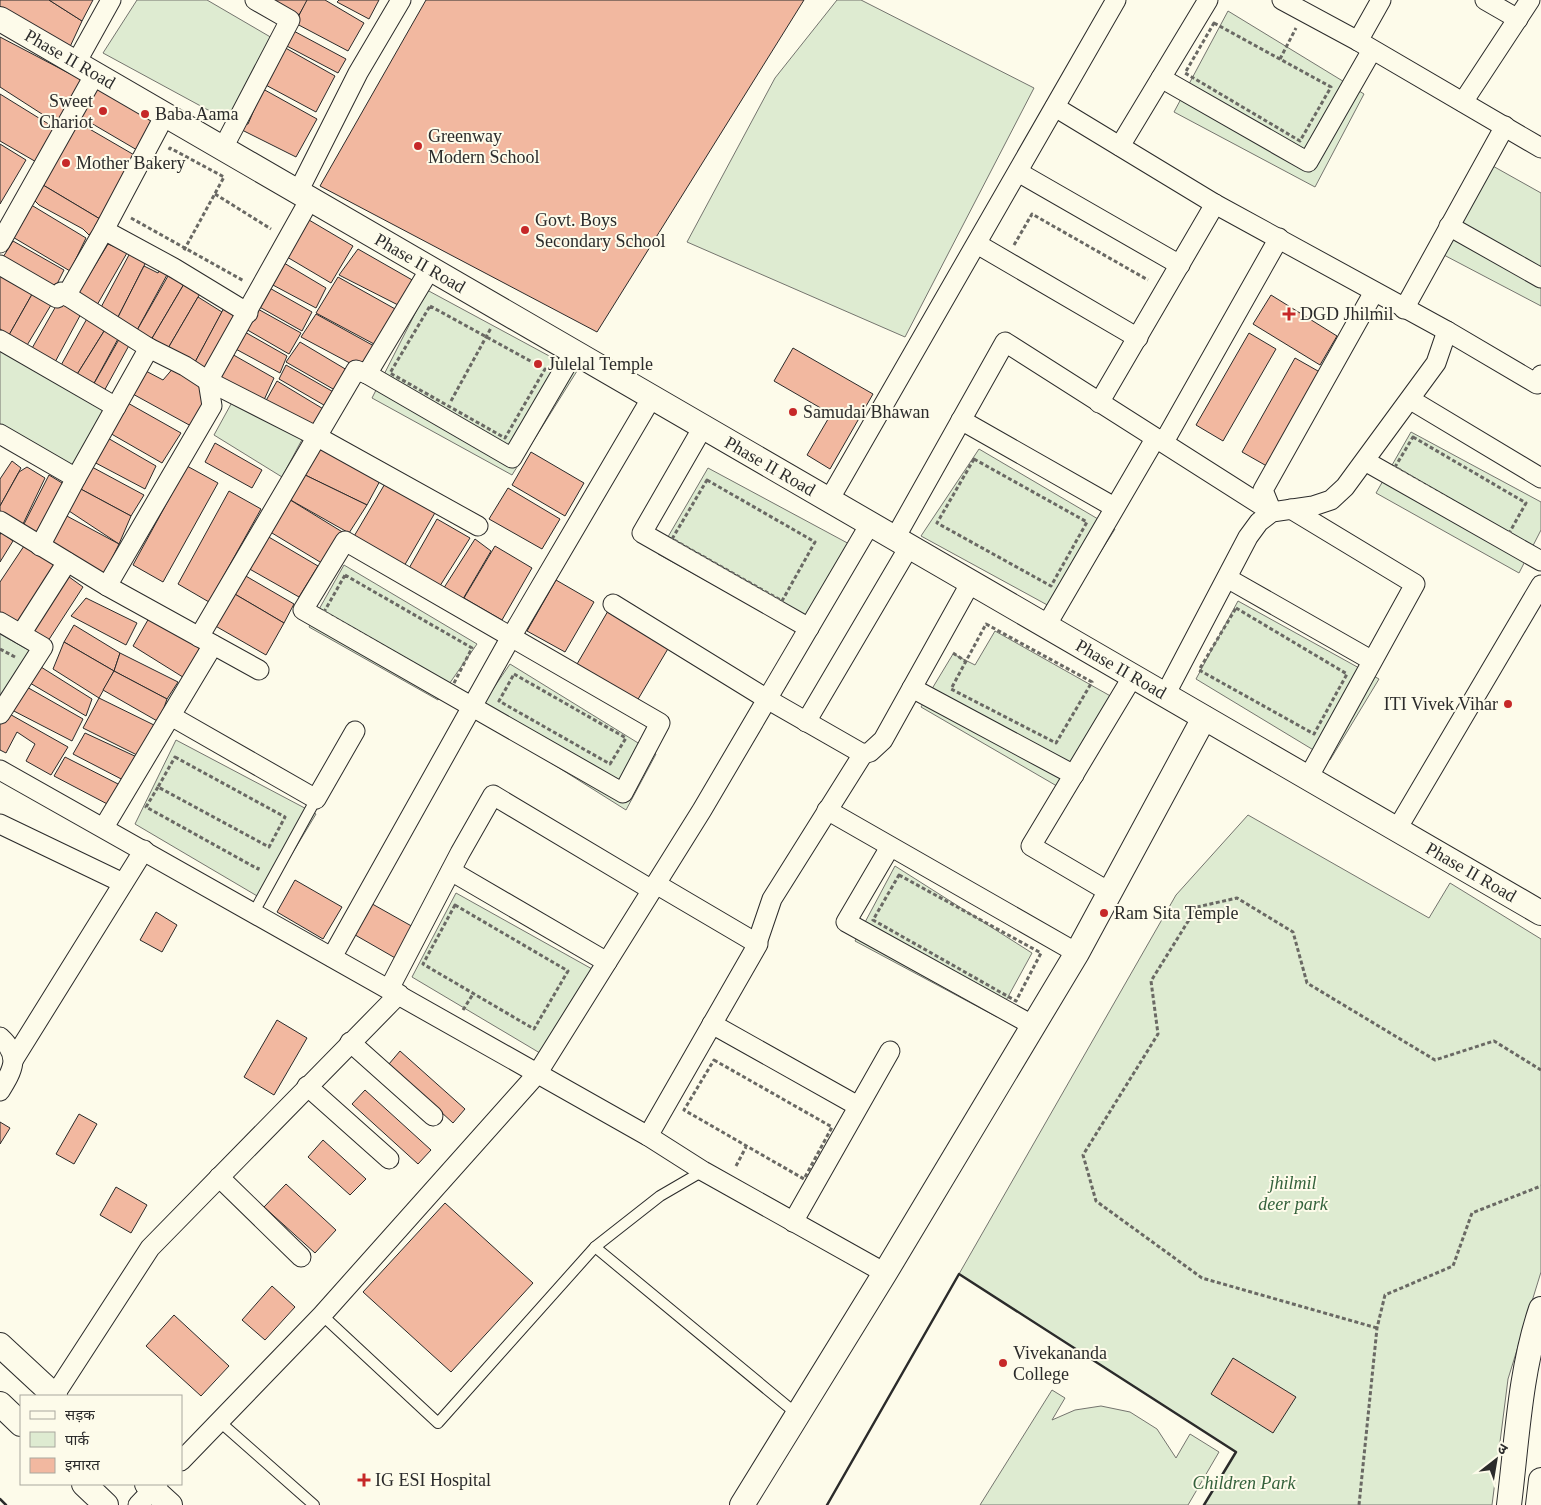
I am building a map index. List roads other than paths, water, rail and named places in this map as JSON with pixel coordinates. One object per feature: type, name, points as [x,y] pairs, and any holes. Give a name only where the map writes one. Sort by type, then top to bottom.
[{"type":"street","points":[[1,239],[85,69],[111,0]]},
{"type":"street","points":[[223,148],[290,20],[255,0]]},
{"type":"street","points":[[107,586],[212,406],[208,381],[248,313],[304,195],[358,73],[401,0]]},
{"type":"street","points":[[829,500],[1116,0]]},
{"type":"street","points":[[1120,146],[1208,0]]},
{"type":"street","points":[[1282,0],[1365,45],[1541,148]]},
{"type":"street","points":[[1161,78],[1308,162],[1365,45],[1381,0]]},
{"type":"street","points":[[1485,0],[1518,19]]},
{"type":"street","points":[[1463,102],[1530,0]]},
{"type":"street","name":"Phase II Road","points":[[0,19],[1541,913]]},
{"type":"street","points":[[1055,107],[1215,204],[1447,331],[1537,384],[1541,376]]},
{"type":"street","points":[[66,296],[104,230],[165,115]]},
{"type":"street","points":[[1404,308],[1505,126]]},
{"type":"street","points":[[1018,172],[1180,266]]},
{"type":"street","points":[[1099,403],[1215,204]]},
{"type":"street","points":[[1449,226],[1541,278]]},
{"type":"street","points":[[104,230],[174,268],[248,313]]},
{"type":"street","points":[[1155,439],[1165,440],[1279,238]]},
{"type":"street","points":[[977,244],[1138,338]]},
{"type":"street","points":[[0,265],[57,298],[61,292],[149,348],[185,366],[208,381],[316,436],[478,526]]},
{"type":"street","points":[[367,374],[430,269]]},
{"type":"street","points":[[1272,512],[1263,490],[1374,292]]},
{"type":"street","points":[[1165,695],[1248,537],[1259,522],[1272,512],[1313,506],[1331,500],[1345,487],[1436,364],[1447,331]]},
{"type":"street","points":[[0,340],[116,407]]},
{"type":"street","points":[[806,722],[902,542],[961,420],[1005,342],[1272,512]]},
{"type":"street","points":[[40,546],[149,348]]},
{"type":"street","points":[[104,827],[171,716],[206,641],[316,436],[356,370],[367,374],[512,458],[574,352]]},
{"type":"street","points":[[332,957],[511,637],[652,397]]},
{"type":"street","points":[[1411,400],[1541,478]]},
{"type":"street","points":[[961,420],[1114,507]]},
{"type":"street","points":[[703,427],[642,533],[809,628]]},
{"type":"street","points":[[0,434],[76,478]]},
{"type":"street","points":[[1046,626],[1155,439]]},
{"type":"street","points":[[1365,461],[1541,562]]},
{"type":"street","points":[[1291,509],[1415,584],[1371,660],[1308,778]]},
{"type":"street","points":[[0,520],[107,586],[259,670]]},
{"type":"street","points":[[182,1459],[322,1315],[537,1074],[654,887],[870,524]]},
{"type":"street","points":[[345,542],[660,723],[623,793],[472,707],[303,610],[345,542]]},
{"type":"street","points":[[21,634],[67,562]]},
{"type":"street","points":[[1227,578],[1371,660]]},
{"type":"street","points":[[648,1136],[757,943],[772,899],[863,754],[870,752],[883,740],[971,582]]},
{"type":"street","points":[[1397,829],[1541,585]]},
{"type":"street","points":[[613,604],[767,699],[863,754]]},
{"type":"street","points":[[0,622],[43,647],[0,714]]},
{"type":"street","points":[[1111,893],[1031,846],[1133,676]]},
{"type":"street","points":[[912,688],[1074,775]]},
{"type":"street","points":[[171,716],[316,799],[355,731]]},
{"type":"street","points":[[742,1505],[885,1273],[1077,954],[1204,718]]},
{"type":"street","points":[[0,770],[254,912],[648,1136],[703,1171],[885,1273]]},
{"type":"street","points":[[56,1395],[150,1248],[350,1042],[394,992],[451,871],[492,795],[757,943]]},
{"type":"street","points":[[827,810],[1077,954]]},
{"type":"street","points":[[0,824],[123,883]]},
{"type":"street","points":[[890,847],[846,922],[1034,1026]]},
{"type":"street","points":[[0,1091],[8,1078],[14,1058],[144,850]]},
{"type":"street","points":[[451,871],[607,962]]},
{"type":"street","points":[[712,1024],[858,1106]]},
{"type":"street","points":[[0,1037],[11,1047],[14,1058]]},
{"type":"street","points":[[350,1042],[433,1116]]},
{"type":"street","points":[[794,1222],[890,1051]]},
{"type":"street","points":[[307,1086],[389,1159]]},
{"type":"street","points":[[219,1177],[301,1257]]},
{"type":"street","points":[[1509,1505],[1520,1411],[1535,1327],[1541,1309]]},
{"type":"street","points":[[0,1345],[54,1395]]},
{"type":"street","points":[[0,1404],[20,1423]]},
{"type":"street","points":[[1538,1505],[1541,1480]]},
{"type":"street","points":[[85,1485],[106,1505]]},
{"type":"street","points":[[149,1490],[170,1505]]},
{"type":"lane","points":[[254,912],[316,799]]},
{"type":"lane","points":[[322,1315],[438,1423],[595,1247],[660,1196],[703,1171]]},
{"type":"lane","points":[[595,1247],[798,1415]]},
{"type":"lane","points":[[220,1422],[314,1505]]},
{"type":"place","name":"Sweet Chariot","points":[[103,111]]},
{"type":"place","name":"Baba Aama","points":[[145,114]]},
{"type":"place","name":"Greenway Modern School","points":[[418,146]]},
{"type":"place","name":"Mother Bakery","points":[[66,163]]},
{"type":"place","name":"Govt. Boys Secondary School","points":[[525,230]]},
{"type":"place","name":"DGD Jhilmil","points":[[1289,314]]},
{"type":"place","name":"Julelal Temple","points":[[538,364]]},
{"type":"place","name":"Samudai Bhawan","points":[[793,412]]},
{"type":"place","name":"ITI Vivek Vihar","points":[[1508,704]]},
{"type":"place","name":"Ram Sita Temple","points":[[1104,913]]},
{"type":"place","name":"Vivekananda College","points":[[1003,1363]]},
{"type":"place","name":"IG ESI Hospital","points":[[364,1480]]},
{"type":"park label","name":"jhilmil deer park","points":[[1293,1193]]},
{"type":"park label","name":"Children Park","points":[[1244,1483]]}]
